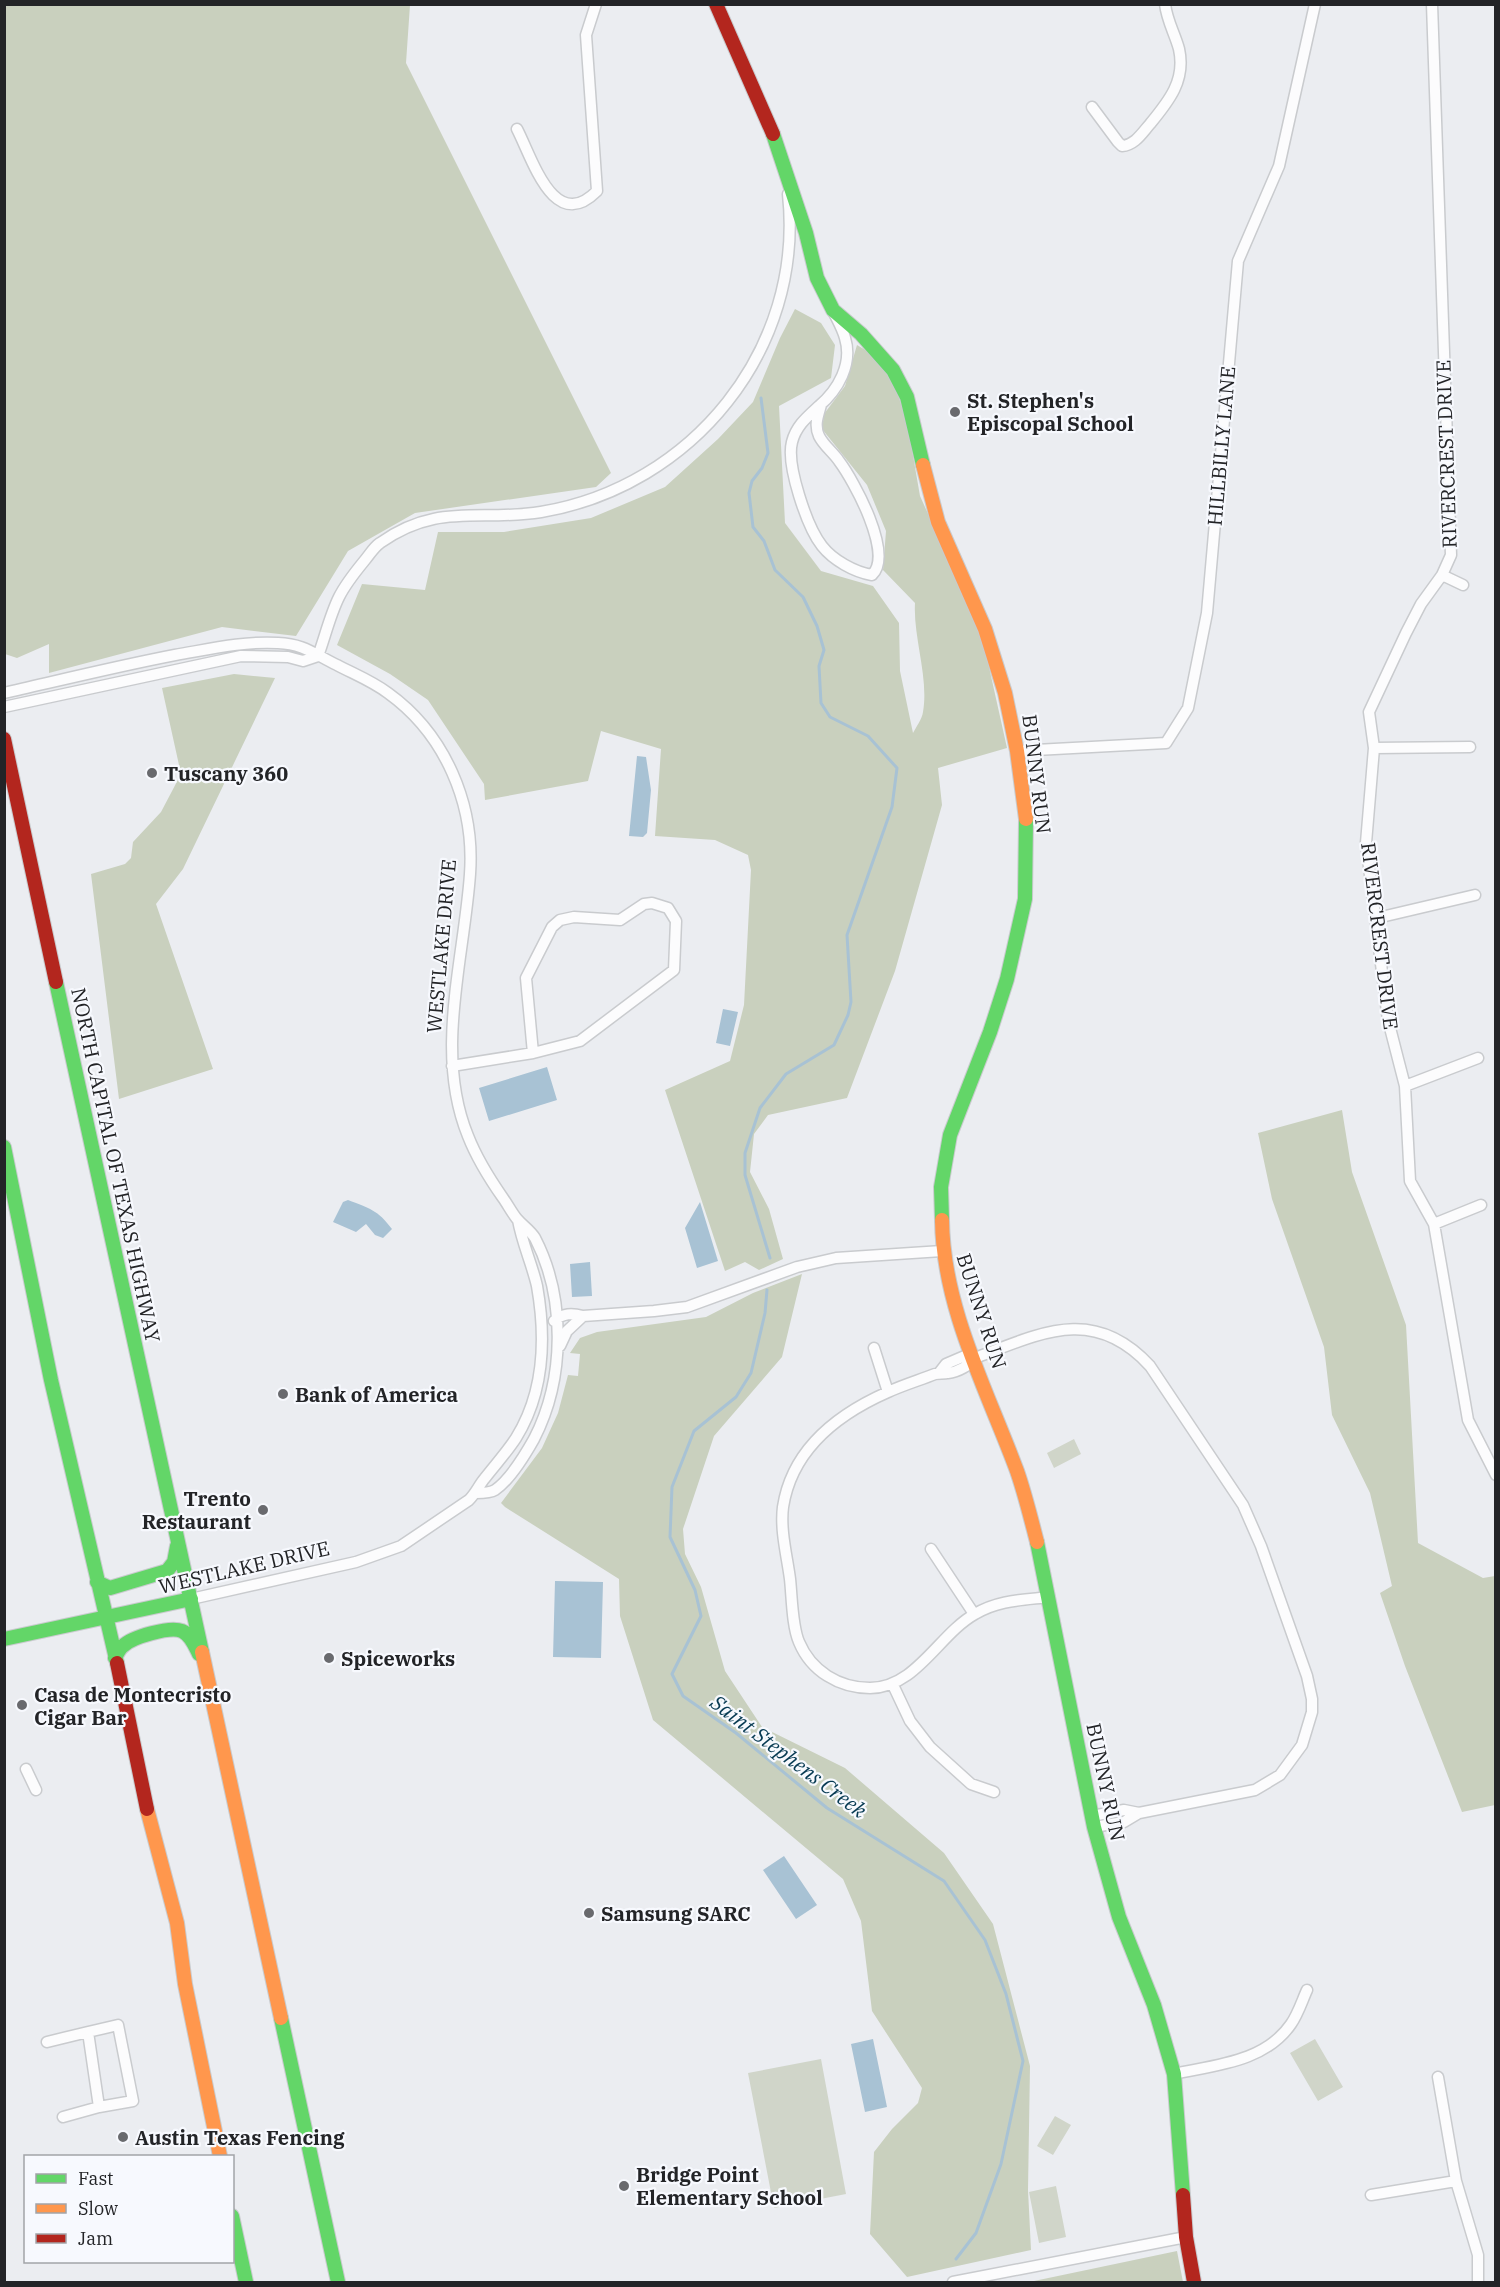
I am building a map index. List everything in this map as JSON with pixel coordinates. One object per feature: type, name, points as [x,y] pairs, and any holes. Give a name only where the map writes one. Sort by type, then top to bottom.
[{"type":"main road","name":"BUNNY RUN","points":[[716,4],[780,151],[786,176],[806,233],[817,278],[833,310],[861,334],[893,370],[907,397],[938,522],[985,629],[1005,693],[1026,811],[1026,899],[1007,979],[990,1032],[950,1135],[941,1188],[942,1251],[962,1326],[1018,1474],[1049,1597],[1093,1822],[1116,1906],[1155,2005],[1174,2074],[1186,2237],[1194,2283]]},
{"type":"main road","name":"NORTH CAPITAL OF TEXAS HIGHWAY","points":[[4,740],[206,1670]]},
{"type":"main road","points":[[4,1147],[51,1380],[97,1582],[107,1616],[149,1817],[177,1923],[185,1984],[220,2155]]},
{"type":"main road","points":[[97,1582],[110,1588],[169,1569],[174,1563],[178,1540]]},
{"type":"main road","name":"WESTLAKE DRIVE","points":[[4,1639],[191,1599]]},
{"type":"main road","points":[[115,1658],[120,1648],[128,1641],[164,1630],[180,1629],[194,1644],[206,1670],[338,2283]]},
{"type":"main road","points":[[234,2226],[246,2283]]},
{"type":"street","points":[[517,129],[546,188],[560,202],[571,205],[585,202],[597,191],[586,35],[596,4]]},
{"type":"street","points":[[1092,107],[1118,142],[1122,146],[1128,146],[1168,103],[1178,84],[1180,69],[1179,48],[1171,31],[1165,4]]},
{"type":"street","name":"HILLBILLY LANE","points":[[1017,752],[1166,743],[1188,708],[1207,613],[1238,261],[1279,166],[1315,4]]},
{"type":"street","name":"RIVERCREST DRIVE","points":[[1432,4],[1450,555],[1442,575],[1421,604],[1369,712],[1374,748],[1366,843],[1388,1020],[1405,1086],[1410,1181],[1434,1224],[1468,1420],[1496,1475]]},
{"type":"street","points":[[318,657],[338,598],[354,573],[378,544],[402,529],[429,518],[469,514],[509,515],[541,512],[584,502],[631,482],[664,463],[698,435],[724,407],[750,372],[768,332],[784,282],[790,233],[786,176]]},
{"type":"street","points":[[821,405],[816,422],[818,435],[839,461],[874,526],[879,552],[876,572],[872,575],[864,574],[841,562],[822,546],[810,525],[792,463],[791,444],[796,430],[806,417],[835,390],[846,369],[846,340],[833,310]]},
{"type":"street","points":[[1442,575],[1463,585]]},
{"type":"street","name":"WESTLAKE DRIVE","points":[[4,693],[144,661],[244,642],[282,643],[306,647],[318,657],[380,687],[414,715],[448,761],[457,780],[467,821],[470,870],[454,1012],[452,1066],[457,1106],[481,1167],[518,1220],[529,1230],[539,1250],[547,1272],[557,1318],[558,1349],[549,1401],[538,1431],[514,1470],[493,1491],[476,1493]]},
{"type":"street","name":"WESTLAKE DRIVE","points":[[4,707],[241,656],[288,657],[303,661],[318,657]]},
{"type":"street","points":[[1374,748],[1470,747]]},
{"type":"street","points":[[1377,918],[1475,895]]},
{"type":"street","points":[[452,1066],[533,1053],[580,1041],[674,970],[676,921],[668,908],[652,903],[644,904],[620,920],[574,917],[560,920],[552,927],[526,978],[533,1053]]},
{"type":"street","points":[[1405,1086],[1478,1058]]},
{"type":"street","points":[[1434,1224],[1481,1205]]},
{"type":"street","name":"WESTLAKE DRIVE","points":[[191,1599],[356,1562],[401,1546],[476,1493],[483,1480],[516,1437],[527,1417],[538,1380],[543,1334],[536,1284],[518,1220]]},
{"type":"street","points":[[543,1334],[557,1318],[575,1314],[583,1316],[687,1306],[797,1267],[836,1258],[942,1251]]},
{"type":"street","points":[[558,1349],[567,1331],[583,1316]]},
{"type":"street","points":[[1049,1597],[995,1603],[974,1614],[893,1685],[872,1688],[850,1686],[827,1676],[814,1665],[798,1639],[784,1534],[783,1508],[798,1462],[817,1438],[846,1413],[888,1392],[939,1373],[949,1373],[971,1364],[975,1358],[1045,1333],[1071,1328],[1090,1329],[1124,1343],[1150,1366],[1243,1505],[1261,1546],[1307,1676],[1312,1712],[1302,1745],[1280,1775],[1255,1790],[1139,1813],[1124,1810],[1093,1822]]},
{"type":"street","points":[[874,1348],[888,1392]]},
{"type":"street","points":[[931,1549],[974,1614]]},
{"type":"street","points":[[893,1685],[910,1721],[930,1747],[971,1784],[994,1792]]},
{"type":"street","points":[[27,1769],[36,1790]]},
{"type":"street","points":[[1174,2074],[1237,2060],[1268,2048],[1291,2024],[1307,1990]]},
{"type":"street","points":[[47,2042],[118,2025],[133,2101],[63,2117]]},
{"type":"street","points":[[88,2032],[99,2107]]},
{"type":"street","points":[[1438,2077],[1456,2181],[1478,2255],[1478,2283]]},
{"type":"street","points":[[1371,2195],[1456,2181]]},
{"type":"street","points":[[953,2283],[1186,2237]]},
{"type":"shaded area","points":[[1074,1439],[1081,1454],[1054,1468],[1047,1453]]},
{"type":"shaded area","points":[[1315,2039],[1343,2087],[1318,2101],[1290,2053]]},
{"type":"shaded area","points":[[821,2059],[846,2194],[774,2208],[748,2073]]},
{"type":"shaded area","points":[[1055,2116],[1071,2125],[1053,2155],[1037,2146]]},
{"type":"shaded area","points":[[1056,2186],[1066,2237],[1039,2243],[1029,2192]]},
{"type":"green space","points":[[5,4],[410,5],[406,63],[611,473],[596,487],[415,513],[348,551],[296,636],[222,627],[49,673],[49,644],[17,658],[5,654]]},
{"type":"green space","points":[[795,309],[821,323],[835,345],[831,378],[779,406],[785,523],[821,571],[873,586],[899,623],[900,671],[913,733],[922,715],[924,699],[915,603],[883,570],[886,531],[867,485],[822,429],[824,414],[845,386],[857,345],[867,351],[891,375],[907,421],[920,496],[981,631],[1007,748],[938,768],[942,805],[895,971],[847,1098],[768,1115],[754,1134],[750,1172],[769,1209],[783,1259],[759,1270],[745,1262],[725,1271],[665,1090],[730,1061],[744,1005],[751,870],[748,855],[715,840],[655,836],[661,749],[601,731],[588,781],[485,800],[484,784],[428,700],[390,674],[337,645],[362,584],[425,590],[438,532],[504,532],[591,518],[665,487],[718,439],[753,402]]},
{"type":"green space","points":[[234,674],[275,678],[183,869],[156,904],[213,1069],[119,1099],[91,874],[125,864],[131,858],[133,842],[161,812],[181,774],[162,688]]},
{"type":"green space","points":[[1342,1110],[1352,1172],[1406,1325],[1418,1543],[1483,1578],[1495,1576],[1495,1805],[1462,1812],[1405,1666],[1380,1593],[1392,1586],[1370,1493],[1332,1415],[1324,1347],[1272,1199],[1258,1133]]},
{"type":"green space","points":[[802,1274],[782,1357],[714,1436],[683,1529],[685,1554],[701,1587],[725,1671],[762,1727],[845,1768],[944,1853],[993,1924],[1030,2066],[1028,2190],[1031,2250],[907,2277],[870,2234],[874,2152],[892,2129],[918,2103],[922,2088],[872,2011],[861,1921],[843,1879],[653,1720],[620,1616],[619,1579],[501,1503],[542,1448],[558,1413],[568,1375],[578,1376],[580,1354],[570,1353],[580,1338],[597,1332],[706,1317],[753,1293]]},
{"type":"green space","points":[[1177,2251],[1183,2282],[1029,2282],[1034,2281]]},
{"type":"water","points":[[637,756],[646,757],[651,790],[647,833],[643,837],[629,836]]},
{"type":"water","points":[[723,1009],[738,1012],[730,1046],[716,1043]]},
{"type":"water","points":[[547,1067],[557,1100],[489,1121],[479,1088]]},
{"type":"water","points":[[348,1200],[373,1210],[392,1229],[383,1238],[375,1235],[366,1224],[356,1232],[333,1222],[343,1202]]},
{"type":"water","points":[[700,1202],[718,1261],[697,1268],[685,1228]]},
{"type":"water","points":[[590,1262],[592,1296],[572,1297],[570,1264]]},
{"type":"water","points":[[555,1581],[603,1582],[601,1658],[553,1657]]},
{"type":"water","points":[[784,1856],[817,1905],[796,1919],[763,1870]]},
{"type":"water","points":[[873,2039],[887,2107],[865,2112],[851,2044]]},
{"type":"waterway","name":"Saint Stephens Creek","points":[[761,398],[768,453],[762,468],[752,481],[749,493],[753,527],[764,541],[775,570],[803,597],[817,626],[824,650],[819,666],[821,703],[830,717],[868,736],[897,768],[892,807],[847,935],[851,1002],[848,1015],[834,1045],[786,1074],[760,1108],[745,1153],[745,1175],[770,1258]]},
{"type":"waterway","name":"Saint Stephens Creek","points":[[767,1290],[765,1313],[751,1373],[736,1397],[694,1431],[672,1487],[670,1537],[695,1590],[701,1616],[672,1674],[683,1696],[736,1733],[827,1808],[944,1881],[985,1940],[1006,1994],[1023,2061],[1001,2164],[976,2233],[956,2259]]},
{"type":"traffic: fast","points":[[773,134],[806,233],[817,278],[833,310],[861,334],[893,370],[907,397],[923,465]]},
{"type":"traffic: fast","points":[[942,1220],[941,1187],[950,1135],[990,1032],[1007,979],[1025,899],[1026,819]]},
{"type":"traffic: fast","points":[[56,982],[202,1652]]},
{"type":"traffic: fast","points":[[4,1147],[51,1380],[117,1663]]},
{"type":"traffic: fast","points":[[1037,1542],[1094,1827],[1119,1917],[1154,2005],[1174,2074],[1183,2195]]},
{"type":"traffic: fast","points":[[97,1582],[110,1588],[167,1571],[174,1562],[177,1546]]},
{"type":"traffic: fast","points":[[4,1639],[191,1599]]},
{"type":"traffic: fast","points":[[115,1658],[120,1649],[134,1639],[169,1630],[182,1631],[188,1635],[199,1654]]},
{"type":"traffic: fast","points":[[281,2018],[338,2282]]},
{"type":"traffic: fast","points":[[234,2225],[246,2282]]},
{"type":"traffic: slow","points":[[923,465],[938,522],[985,629],[1005,693],[1017,751],[1026,819]]},
{"type":"traffic: slow","points":[[942,1220],[944,1253],[958,1317],[1017,1471],[1037,1542]]},
{"type":"traffic: slow","points":[[202,1652],[281,2018]]},
{"type":"traffic: slow","points":[[147,1809],[177,1923],[185,1984],[220,2155]]},
{"type":"traffic: jam","points":[[716,4],[773,134]]},
{"type":"traffic: jam","points":[[4,739],[56,982]]},
{"type":"traffic: jam","points":[[117,1663],[147,1809]]},
{"type":"traffic: jam","points":[[1183,2195],[1186,2237],[1194,2282]]},
{"type":"place","name":"St. Stephen's Episcopal School","points":[[955,412]]},
{"type":"place","name":"Tuscany 360","points":[[152,773]]},
{"type":"place","name":"Bank of America","points":[[283,1394]]},
{"type":"place","name":"Trento Restaurant","points":[[263,1510]]},
{"type":"place","name":"Spiceworks","points":[[329,1658]]},
{"type":"place","name":"Casa de Montecristo Cigar Bar","points":[[22,1705]]},
{"type":"place","name":"Samsung SARC","points":[[589,1913]]},
{"type":"place","name":"Austin Texas Fencing","points":[[123,2137]]},
{"type":"place","name":"Bridge Point Elementary School","points":[[624,2186]]}]
